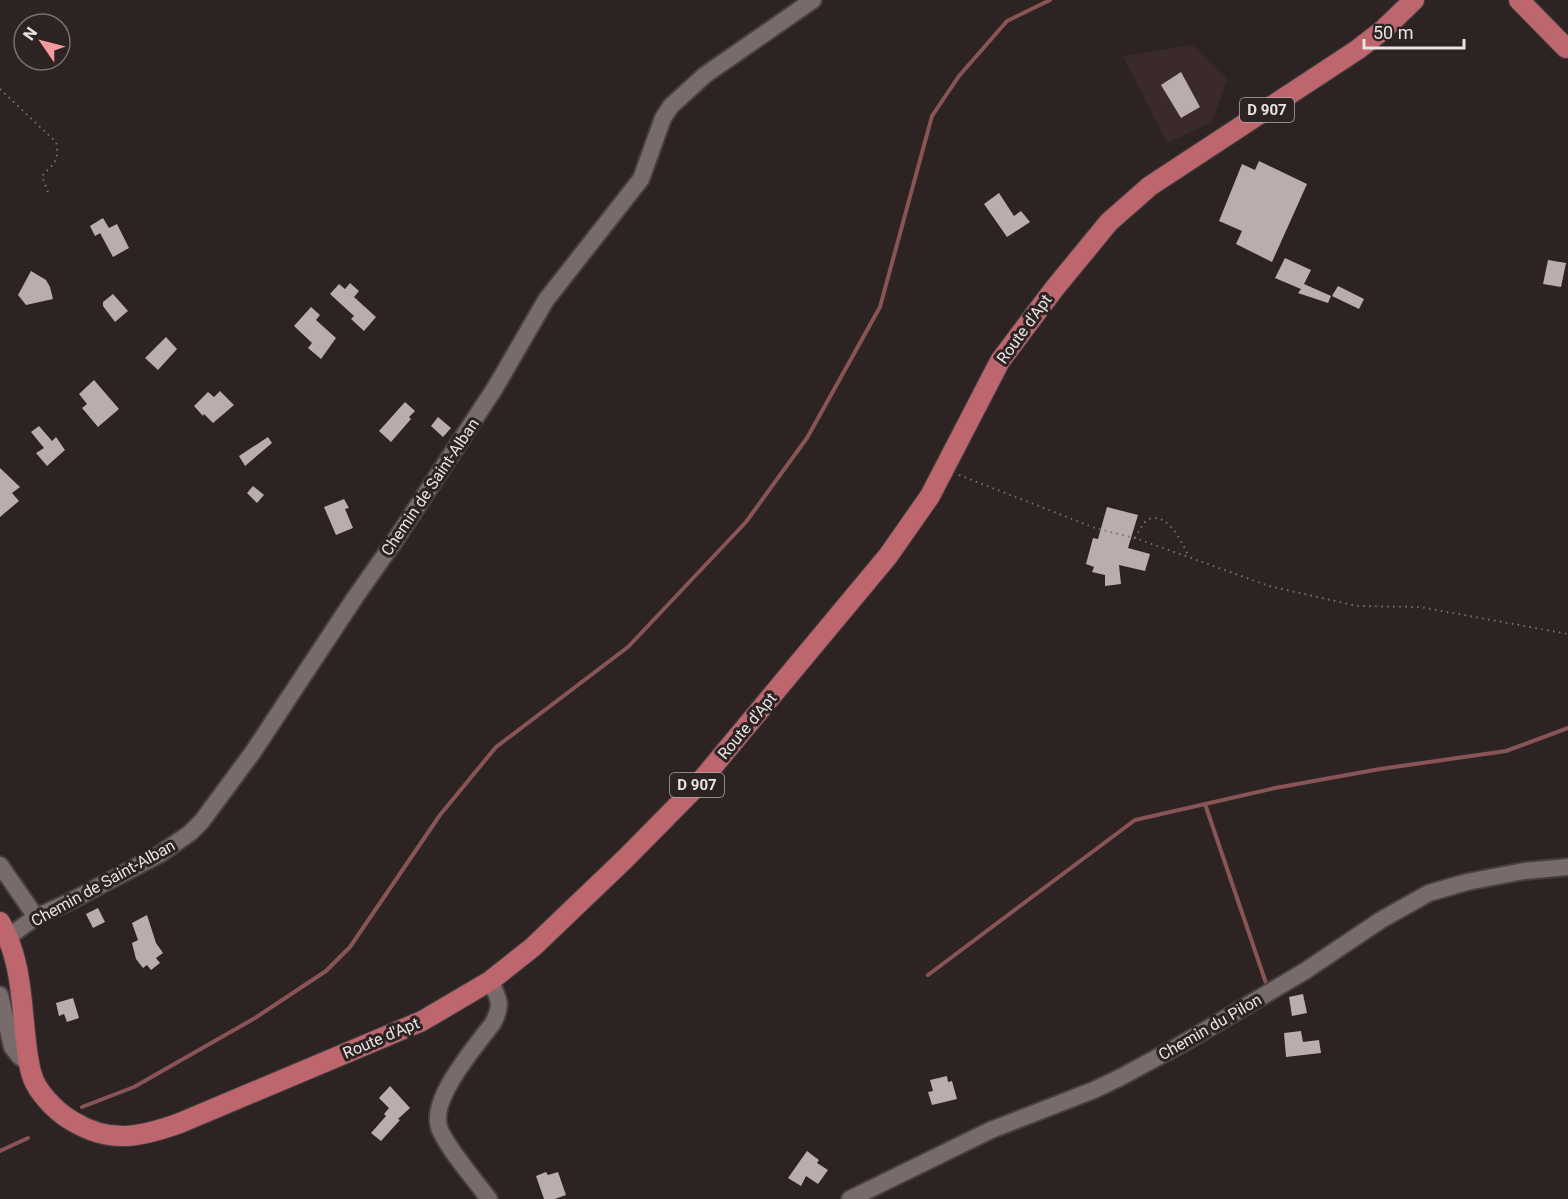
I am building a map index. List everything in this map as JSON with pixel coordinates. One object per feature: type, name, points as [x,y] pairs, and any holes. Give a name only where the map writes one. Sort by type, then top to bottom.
[{"type":"main road","name":"Route d'Apt","points":[[4,930],[15,957],[20,979],[30,1063],[35,1082],[61,1113],[80,1126],[98,1134],[117,1137],[140,1135],[180,1123],[422,1021],[490,981],[533,947],[581,903],[695,788],[888,556],[930,496],[945,470],[1000,361],[1053,289],[1109,222],[1150,186],[1357,50],[1383,30],[1413,0]]},
{"type":"main road","points":[[1519,0],[1567,50]]},
{"type":"main road","points":[[1537,0],[1567,50]]},
{"type":"street","name":"Chemin de Saint-Alban","points":[[4,930],[69,902],[160,854],[190,833],[202,821],[253,752],[394,542],[495,388],[546,300],[641,179],[663,118],[671,106],[705,75],[813,0]]},
{"type":"street","points":[[0,865],[36,917]]},
{"type":"street","name":"Chemin du Pilon","points":[[850,1199],[991,1130],[1094,1090],[1121,1077],[1287,982],[1381,920],[1429,893],[1467,882],[1513,873],[1568,867]]},
{"type":"street","points":[[489,1199],[440,1131],[437,1120],[439,1104],[448,1086],[498,1011],[499,1000],[490,981]]},
{"type":"street","points":[[0,995],[12,1047],[20,1057],[30,1063]]},
{"type":"path","points":[[0,88],[56,142],[58,153],[56,163],[42,176],[49,195]]},
{"type":"path","points":[[945,470],[1095,528],[1135,538],[1269,586],[1357,606],[1420,607],[1568,633]]},
{"type":"path","points":[[1135,538],[1145,522],[1150,519],[1160,520],[1177,533],[1188,557]]},
{"type":"shaded area","points":[[1192,45],[1227,79],[1212,122],[1167,143],[1123,56]]},
{"type":"building","points":[[1181,72],[1200,107],[1181,118],[1161,85]]},
{"type":"building","points":[[1259,161],[1307,184],[1272,262],[1236,244],[1242,231],[1219,221],[1242,164],[1255,170]]},
{"type":"building","points":[[999,193],[1014,216],[1021,211],[1030,222],[1007,237],[984,204]]},
{"type":"building","points":[[103,218],[109,228],[117,224],[129,248],[113,257],[100,233],[95,236],[90,226]]},
{"type":"building","points":[[1285,258],[1311,270],[1304,284],[1331,296],[1328,303],[1298,293],[1301,289],[1275,278]]},
{"type":"building","points":[[1548,260],[1566,263],[1561,287],[1543,284]]},
{"type":"building","points":[[31,271],[46,280],[53,299],[26,305],[18,295]]},
{"type":"building","points":[[350,283],[359,291],[354,297],[376,317],[364,331],[351,319],[354,316],[330,294],[339,284],[345,289]]},
{"type":"building","points":[[1338,286],[1364,299],[1359,309],[1332,296]]},
{"type":"building","points":[[113,294],[128,311],[115,322],[103,306],[103,302]]},
{"type":"building","points":[[311,307],[320,315],[316,320],[336,338],[321,359],[308,348],[312,343],[294,326]]},
{"type":"building","points":[[166,337],[177,349],[158,370],[145,358]]},
{"type":"building","points":[[94,380],[119,409],[98,427],[82,408],[87,404],[79,394]]},
{"type":"building","points":[[220,391],[234,405],[213,423],[194,406],[208,392],[214,397]]},
{"type":"building","points":[[405,402],[415,411],[391,442],[379,431]]},
{"type":"building","points":[[438,417],[451,428],[443,437],[431,426]]},
{"type":"building","points":[[39,426],[52,441],[56,437],[65,450],[47,466],[36,453],[44,448],[31,432]]},
{"type":"building","points":[[268,437],[272,443],[245,466],[239,456]]},
{"type":"building","points":[[0,468],[20,487],[12,493],[19,501],[0,517]]},
{"type":"building","points":[[253,486],[264,495],[257,503],[247,493]]},
{"type":"building","points":[[344,499],[349,508],[345,509],[353,528],[336,535],[324,507]]},
{"type":"building","points":[[1107,507],[1138,515],[1128,548],[1150,554],[1145,571],[1119,565],[1121,584],[1105,586],[1105,575],[1092,572],[1094,567],[1086,564],[1093,538],[1098,539]]},
{"type":"building","points":[[98,908],[105,922],[93,928],[86,914]]},
{"type":"building","points":[[147,915],[156,943],[163,953],[156,958],[160,963],[151,970],[147,965],[143,968],[136,959],[132,943],[138,940],[132,923]]},
{"type":"building","points":[[1303,994],[1307,1013],[1292,1016],[1289,997]]},
{"type":"building","points":[[73,998],[79,1018],[67,1022],[64,1014],[59,1016],[56,1003]]},
{"type":"building","points":[[1301,1031],[1303,1042],[1319,1040],[1321,1053],[1286,1057],[1284,1033]]},
{"type":"building","points":[[947,1076],[948,1082],[952,1081],[957,1099],[932,1105],[928,1092],[933,1091],[930,1080]]},
{"type":"building","points":[[390,1086],[410,1108],[381,1141],[371,1133],[386,1116],[384,1114],[389,1108],[379,1098]]},
{"type":"building","points":[[807,1151],[819,1160],[817,1163],[828,1170],[818,1184],[806,1176],[801,1186],[788,1178]]},
{"type":"building","points":[[546,1172],[548,1175],[558,1172],[566,1195],[555,1199],[544,1199],[536,1176]]},
{"type":"waterway","points":[[82,1107],[134,1087],[255,1018],[326,971],[350,947],[440,815],[496,747],[628,647],[746,522],[807,438],[880,307],[932,116],[959,76],[1007,21],[1050,0]]},
{"type":"waterway","points":[[928,975],[1135,820],[1275,788],[1380,769],[1506,751],[1568,728]]},
{"type":"waterway","points":[[1205,804],[1267,986]]},
{"type":"waterway","points":[[0,1151],[28,1138]]}]
